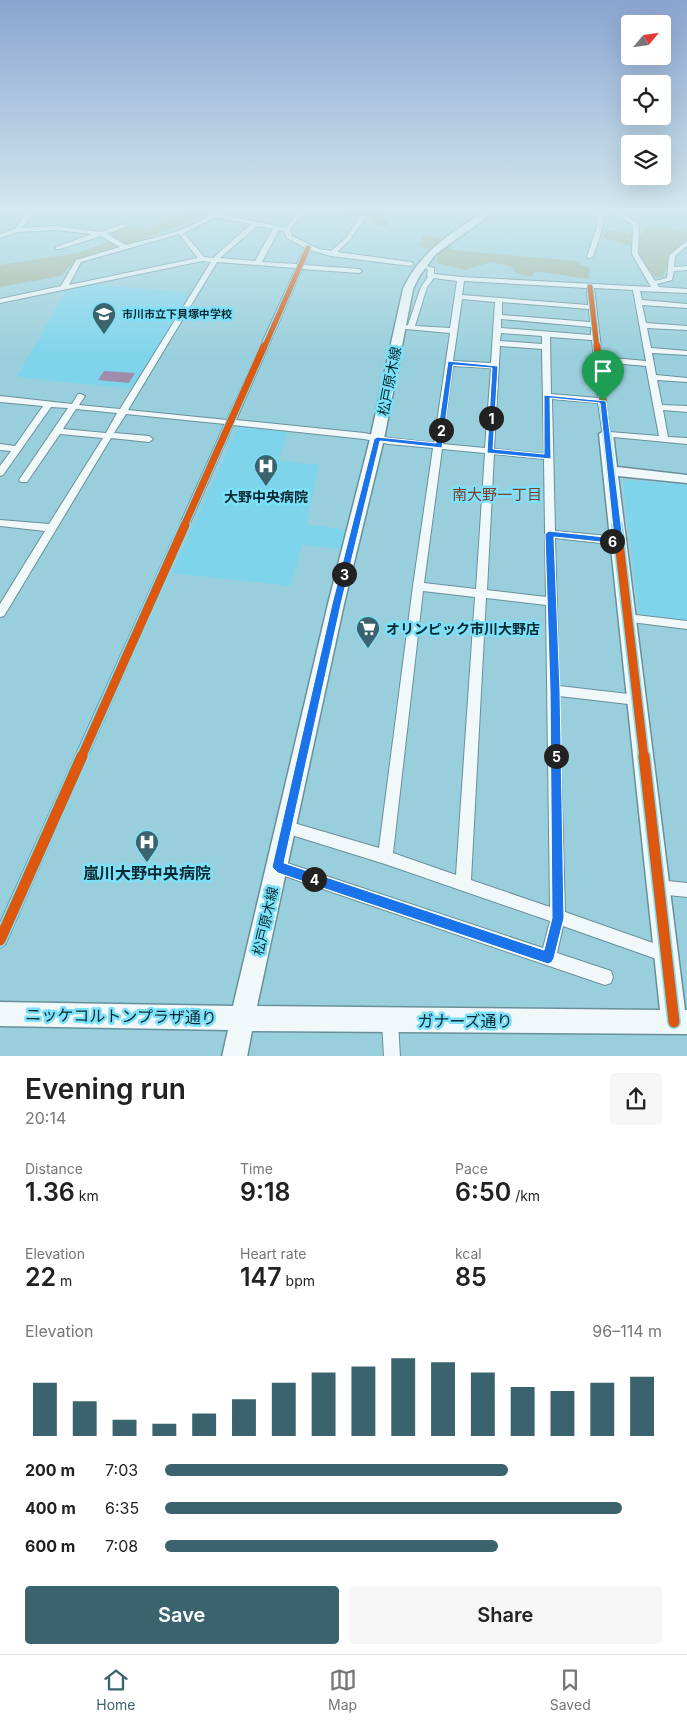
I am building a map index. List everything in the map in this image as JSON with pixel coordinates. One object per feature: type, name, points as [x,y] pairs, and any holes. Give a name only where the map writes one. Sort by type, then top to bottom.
[{"type":"main road","name":"松戸原木線","points":[[239,1038],[288,827],[334,612],[406,327],[411,280],[425,258]]},
{"type":"main road","points":[[606,434],[665,954],[681,1022]]},
{"type":"main road","points":[[611,471],[687,479]]},
{"type":"main road","name":"ニッケコルトンプラザ通り","points":[[0,1014],[239,1038]]},
{"type":"main road","name":"ガナーズ通り","points":[[239,1038],[390,1021],[681,1022]]},
{"type":"street","points":[[63,289],[78,261],[88,258]]},
{"type":"street","points":[[258,262],[260,258]]},
{"type":"street","points":[[0,940],[303,258]]},
{"type":"street","points":[[365,258],[411,264]]},
{"type":"street","points":[[638,258],[655,286],[687,291]]},
{"type":"street","points":[[432,276],[636,289],[655,286],[670,279],[672,258]]},
{"type":"street","points":[[0,301],[202,259],[359,271]]},
{"type":"street","points":[[0,614],[216,259]]},
{"type":"street","points":[[428,267],[432,268],[430,275],[432,276],[424,287],[406,327],[454,331]]},
{"type":"street","points":[[670,269],[687,268]]},
{"type":"street","points":[[385,857],[418,586],[461,279]]},
{"type":"street","points":[[590,287],[606,434],[687,442]]},
{"type":"street","points":[[636,289],[664,439]]},
{"type":"street","points":[[458,297],[592,307]]},
{"type":"street","points":[[463,885],[499,300]]},
{"type":"street","points":[[638,302],[687,306]]},
{"type":"street","points":[[498,317],[594,324]]},
{"type":"street","points":[[642,325],[687,328]]},
{"type":"street","points":[[497,330],[596,338]]},
{"type":"street","points":[[546,334],[550,602],[555,690],[558,918],[548,958]]},
{"type":"street","points":[[496,343],[546,347]]},
{"type":"street","points":[[647,350],[687,353]]},
{"type":"street","points":[[598,359],[649,364]]},
{"type":"street","points":[[450,362],[495,366]]},
{"type":"street","points":[[652,377],[687,380]]},
{"type":"street","points":[[24,480],[81,396]]},
{"type":"street","points":[[547,396],[603,401]]},
{"type":"street","points":[[1,402],[49,404],[548,457]]},
{"type":"street","points":[[0,474],[49,404]]},
{"type":"street","points":[[658,407],[687,410]]},
{"type":"street","points":[[58,431],[149,439]]},
{"type":"street","points":[[0,447],[17,449]]},
{"type":"street","points":[[0,523],[52,528]]},
{"type":"street","points":[[549,534],[619,541]]},
{"type":"street","points":[[418,586],[550,602]]},
{"type":"street","points":[[627,618],[687,625]]},
{"type":"street","points":[[555,690],[637,700]]},
{"type":"street","points":[[288,827],[385,857],[665,954]]},
{"type":"street","points":[[278,867],[605,977]]},
{"type":"street","points":[[658,886],[687,890]]},
{"type":"street","points":[[390,1021],[392,1056]]},
{"type":"shaded area","name":"市川市立下貝塚中学校","points":[[91,284],[191,293],[135,389],[17,377],[66,291]]},
{"type":"shaded area","points":[[104,371],[135,373],[129,383],[98,380]]},
{"type":"shaded area","points":[[238,427],[288,432],[278,460],[319,465],[306,524],[346,530],[342,549],[302,545],[291,586],[172,573]]},
{"type":"shaded area","points":[[630,480],[687,485],[687,621],[642,615],[639,612],[623,483]]},
{"type":"green space","points":[[43,258],[89,258],[71,265],[61,276],[0,287],[0,265]]},
{"type":"green space","points":[[437,258],[544,258],[574,261],[590,269],[589,279],[534,271],[533,277],[515,273],[513,267],[491,262],[465,270],[437,263]]},
{"type":"green space","points":[[641,258],[669,258],[663,278],[654,276]]},
{"type":"cycle path","points":[[0,940],[303,258]]},
{"type":"cycle path","points":[[590,287],[674,1022]]},
{"type":"place","name":"市川市立下貝塚中学校","points":[[104,335]]},
{"type":"place","name":"大野中央病院","points":[[266,487]]},
{"type":"place","name":"オリンピック市川大野店","points":[[368,649]]},
{"type":"place","name":"嵐川大野中央病院","points":[[147,863]]},
{"type":"district","name":"南大野一丁目","points":[[497,494]]},
{"type":"route","points":[[450,362],[495,366],[489,451],[548,457],[547,396],[603,401],[619,541],[549,534],[550,602],[555,690],[558,918],[548,958],[278,867],[336,604],[377,439],[439,446],[450,362]]}]
